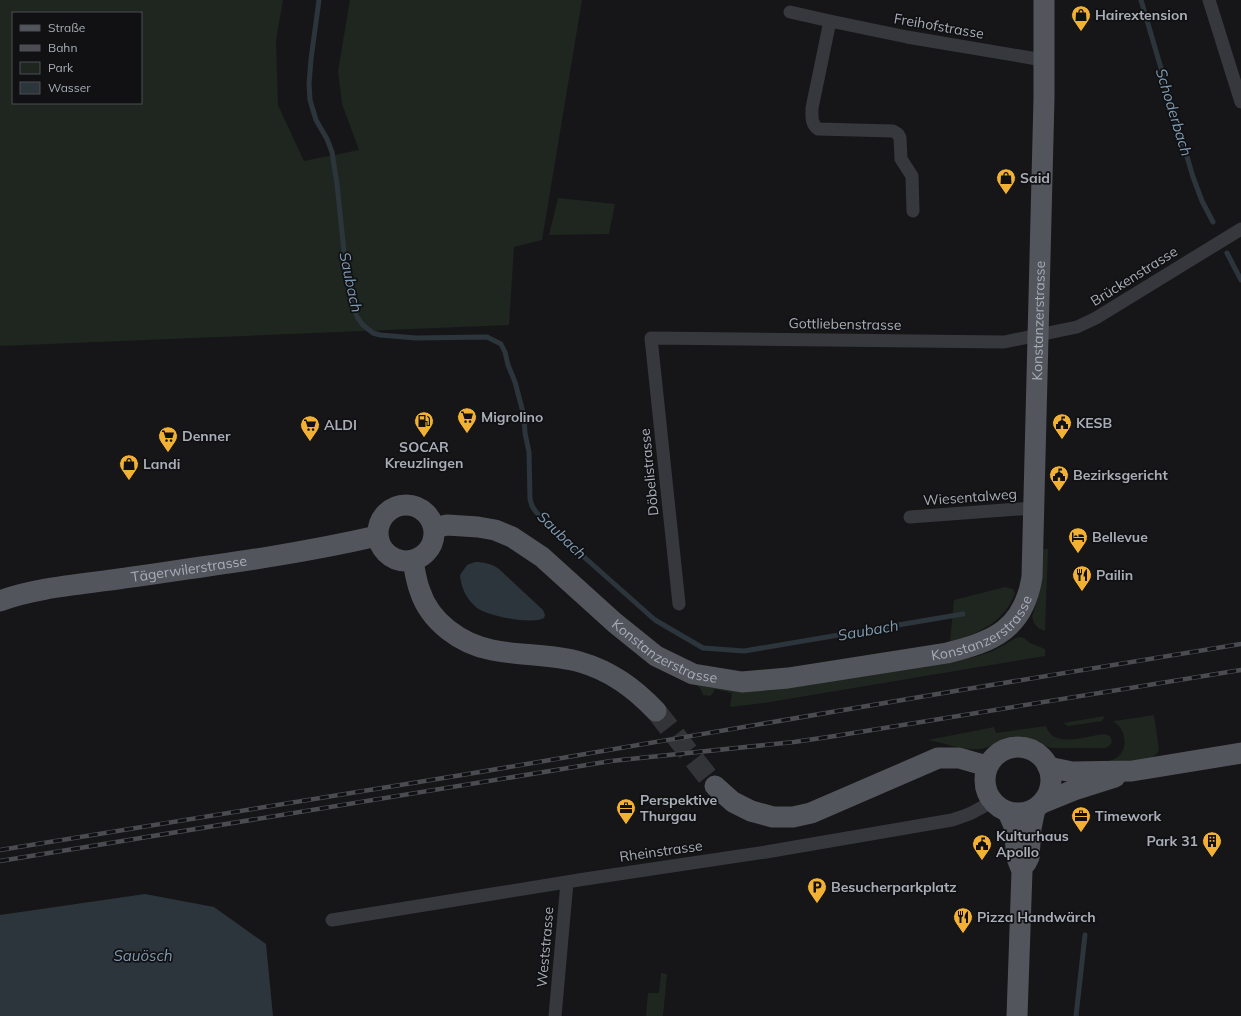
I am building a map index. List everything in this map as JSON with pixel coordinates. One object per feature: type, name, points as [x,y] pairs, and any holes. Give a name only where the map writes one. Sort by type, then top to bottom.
[{"type":"main road","name":"Konstanzerstrasse","points":[[434,528],[447,525],[478,527],[495,530],[512,537],[542,557],[615,623],[656,656],[693,674],[742,682],[788,678],[972,647],[997,636],[1014,620],[1027,600],[1030,589],[1033,562],[1044,0]]},
{"type":"main road","points":[[405,505],[415,506],[424,511],[430,518],[434,528],[434,540],[428,552],[422,558],[414,561],[404,562],[394,559],[386,554],[380,546],[378,527],[381,519],[387,512],[395,507],[405,505]]},
{"type":"main road","name":"Tägerwilerstrasse","points":[[0,601],[42,590],[306,550],[378,536]]},
{"type":"main road","points":[[414,561],[420,593],[434,616],[452,633],[473,645],[492,650],[579,662],[597,668],[620,679],[640,694],[656,711]]},
{"type":"main road","points":[[1022,871],[1029,857],[1030,841],[1038,806],[1050,790],[1051,775],[1045,761],[1038,754],[1029,749],[1020,747],[1000,751],[987,766],[984,784],[986,793],[991,801],[1002,810],[1008,812],[1022,813],[1038,806],[1074,790],[1132,771]]},
{"type":"main road","points":[[1048,767],[1072,772],[1132,771],[1241,753]]},
{"type":"main road","points":[[714,786],[733,802],[751,811],[772,817],[793,817],[811,813],[938,758],[959,758],[987,766]]},
{"type":"main road","points":[[1008,812],[1014,826],[1017,858],[1022,871],[1018,1016]]},
{"type":"street","points":[[1209,0],[1241,102]]},
{"type":"street","name":"Freihofstrasse","points":[[790,12],[907,37],[1043,60]]},
{"type":"street","points":[[830,21],[812,108],[812,122],[818,129],[893,131],[898,134],[900,138],[901,159],[912,176],[913,211]]},
{"type":"street","name":"Brückenstrasse","points":[[1038,336],[1078,327],[1096,318],[1236,232]]},
{"type":"street","name":"Gottliebenstrasse","points":[[650,338],[1004,342],[1038,336]]},
{"type":"street","name":"Döbelistrasse","points":[[650,338],[679,604]]},
{"type":"street","name":"Wiesentalweg","points":[[910,517],[1033,508]]},
{"type":"street","name":"Rheinstrasse","points":[[332,920],[766,852],[952,820],[979,810],[991,801]]},
{"type":"street","name":"Weststrasse","points":[[555,1016],[567,882]]},
{"type":"green space","points":[[0,0],[283,0],[276,40],[278,105],[304,161],[359,150],[342,104],[338,71],[350,0],[582,0],[542,240],[514,247],[509,325],[0,346]]},
{"type":"green space","points":[[558,198],[615,204],[609,234],[549,235]]},
{"type":"green space","points":[[1042,549],[1048,549],[1045,631],[1038,628],[1032,617],[1038,598]]},
{"type":"green space","points":[[1005,587],[1013,589],[1015,593],[1004,612],[997,619],[971,635],[950,642],[954,600]]},
{"type":"green space","points":[[1019,637],[1045,649],[1045,656],[764,703],[730,707],[732,693],[715,689],[710,696],[703,695],[697,685],[786,686],[975,657],[993,651]]},
{"type":"green space","points":[[1154,715],[1159,750],[1157,754],[1148,760],[1093,764],[1112,760],[1119,756],[1122,751],[1124,746],[1124,735],[1122,730],[1114,721]]},
{"type":"green space","points":[[1105,716],[1102,721],[1068,726],[1063,723]]},
{"type":"green space","points":[[1046,726],[1050,733],[1056,738],[1072,739],[1105,734],[1110,736],[1112,742],[1106,748],[1054,748],[1022,739],[1011,739],[985,748],[974,749],[961,748],[928,740],[994,727],[996,733]]},
{"type":"green space","points":[[661,973],[667,974],[663,1016],[646,1016],[648,993],[659,993]]},
{"type":"water","points":[[475,562],[482,562],[499,569],[543,610],[545,615],[544,618],[530,621],[510,619],[490,614],[477,608],[465,593],[460,575],[467,565]]},
{"type":"water","name":"Sauösch","points":[[145,894],[214,907],[266,944],[273,1016],[0,1016],[0,915]]},
{"type":"waterway","name":"Saubach","points":[[319,0],[311,59],[309,84],[310,100],[316,120],[327,139],[332,152],[337,184],[346,271],[353,306],[357,317],[363,325],[373,333],[380,335],[416,338],[487,337],[501,344],[515,382],[524,416],[525,433],[529,452],[530,499],[532,506],[557,533],[655,620],[703,648],[744,651],[963,614]]},
{"type":"waterway","name":"Schoderbach","points":[[1141,0],[1193,177],[1202,201],[1213,222]]},
{"type":"waterway","name":"Schoderbach","points":[[1227,253],[1241,280]]},
{"type":"waterway","name":"Saubach","points":[[1076,1016],[1085,935]]},
{"type":"tunnel","points":[[656,711],[715,786]]},
{"type":"railway","points":[[0,850],[468,774],[1241,644]]},
{"type":"railway","points":[[0,861],[611,761],[794,742],[1241,670]]},
{"type":"place","name":"Hairextension","points":[[1081,32]]},
{"type":"place","name":"Said","points":[[1006,195]]},
{"type":"place","name":"Migrolino","points":[[467,434]]},
{"type":"place","name":"SOCAR Kreuzlingen","points":[[424,438]]},
{"type":"place","name":"KESB","points":[[1062,440]]},
{"type":"place","name":"ALDI","points":[[310,442]]},
{"type":"place","name":"Denner","points":[[168,453]]},
{"type":"place","name":"Landi","points":[[129,481]]},
{"type":"place","name":"Bezirksgericht","points":[[1059,492]]},
{"type":"place","name":"Bellevue","points":[[1078,554]]},
{"type":"place","name":"Pailin","points":[[1082,592]]},
{"type":"place","name":"Perspektive Thurgau","points":[[626,825]]},
{"type":"place","name":"Timework","points":[[1081,833]]},
{"type":"place","name":"Park 31","points":[[1212,858]]},
{"type":"place","name":"Kulturhaus Apollo","points":[[982,861]]},
{"type":"place","name":"Besucherparkplatz","points":[[817,904]]},
{"type":"place","name":"Pizza Handwärch","points":[[963,934]]}]
